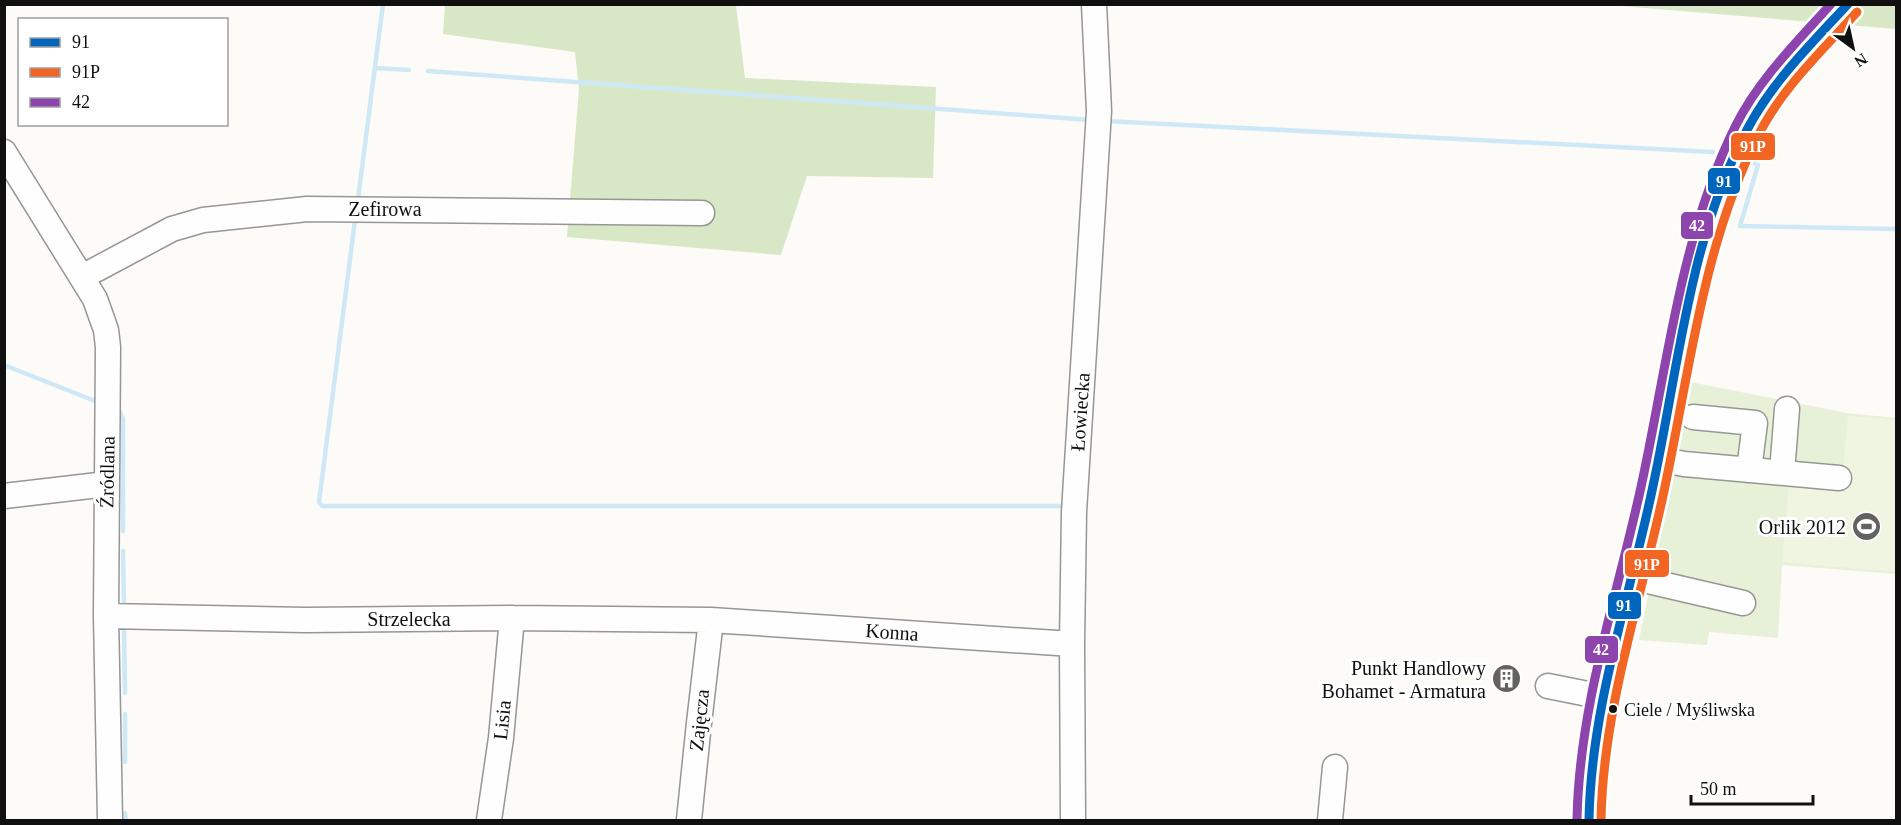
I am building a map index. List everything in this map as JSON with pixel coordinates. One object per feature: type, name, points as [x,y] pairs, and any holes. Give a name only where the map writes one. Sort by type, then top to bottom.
[{"type":"street","name":"Łowiecka","points":[[1074,820],[1072,644],[1074,512],[1099,111],[1094,4]]},
{"type":"street","points":[[1589,820],[1591,775],[1604,697],[1659,459],[1698,263],[1713,211],[1748,129],[1769,95],[1848,4]]},
{"type":"street","name":"Źródlana","points":[[4,152],[95,299],[107,339],[106,616],[110,820]]},
{"type":"street","name":"Zefirowa","points":[[82,277],[172,229],[188,223],[307,209],[702,213]]},
{"type":"street","points":[[1782,472],[1786,409]]},
{"type":"street","points":[[1694,417],[1755,423],[1749,470]]},
{"type":"street","points":[[1659,459],[1684,464],[1839,478]]},
{"type":"street","points":[[4,496],[107,483]]},
{"type":"street","points":[[1631,577],[1743,603]]},
{"type":"street","name":"Strzelecka","points":[[106,616],[305,620],[512,618],[711,620]]},
{"type":"street","name":"Lisia","points":[[489,820],[501,738],[512,618]]},
{"type":"street","name":"Konna","points":[[711,620],[1072,644]]},
{"type":"street","name":"Zajęcza","points":[[689,820],[711,620]]},
{"type":"street","points":[[1548,686],[1604,697]]},
{"type":"street","points":[[1330,820],[1335,767]]},
{"type":"green space","points":[[445,5],[736,5],[745,78],[936,87],[933,178],[807,176],[781,255],[567,237],[579,89],[575,52],[443,34]]},
{"type":"green space","points":[[1609,5],[1896,5],[1896,29]]},
{"type":"green space","points":[[1690,382],[1847,413],[1896,418],[1896,574],[1782,565],[1778,638],[1709,632],[1707,645],[1639,640],[1681,440]]},
{"type":"green space","name":"Orlik 2012","points":[[1848,416],[1896,420],[1896,572],[1782,562],[1789,484],[1841,488]]},
{"type":"waterway","points":[[358,199],[383,4]]},
{"type":"waterway","points":[[375,68],[409,70]]},
{"type":"waterway","points":[[428,71],[1090,120]]},
{"type":"waterway","points":[[1106,121],[1713,152]]},
{"type":"waterway","points":[[1748,161],[1758,165],[1740,226],[1896,229]]},
{"type":"waterway","points":[[355,220],[319,502],[322,506],[1060,506]]},
{"type":"waterway","points":[[4,365],[95,401]]},
{"type":"waterway","points":[[120,412],[123,419],[123,531]]},
{"type":"waterway","points":[[123,551],[124,605]]},
{"type":"waterway","points":[[124,629],[125,693]]},
{"type":"waterway","points":[[125,714],[125,762]]},
{"type":"waterway","points":[[125,813],[126,820]]},
{"type":"transit line","name":"42","points":[[1577,820],[1579,777],[1592,694],[1641,487],[1677,303],[1701,213],[1717,169],[1745,108],[1779,62],[1831,4]]},
{"type":"transit line","name":"91","points":[[1589,820],[1591,777],[1604,693],[1644,528],[1688,303],[1712,213],[1728,170],[1748,128],[1769,94],[1848,4]]},
{"type":"transit line","name":"91P","points":[[1601,820],[1603,778],[1616,695],[1664,491],[1700,310],[1723,221],[1739,178],[1767,119],[1790,86],[1857,12]]},
{"type":"place","name":"Orlik 2012","points":[[1867,527]]},
{"type":"place","name":"Punkt Handlowy Bohamet - Armatura","points":[[1507,679]]},
{"type":"place","name":"Ciele / Myśliwska","points":[[1613,709]]}]
